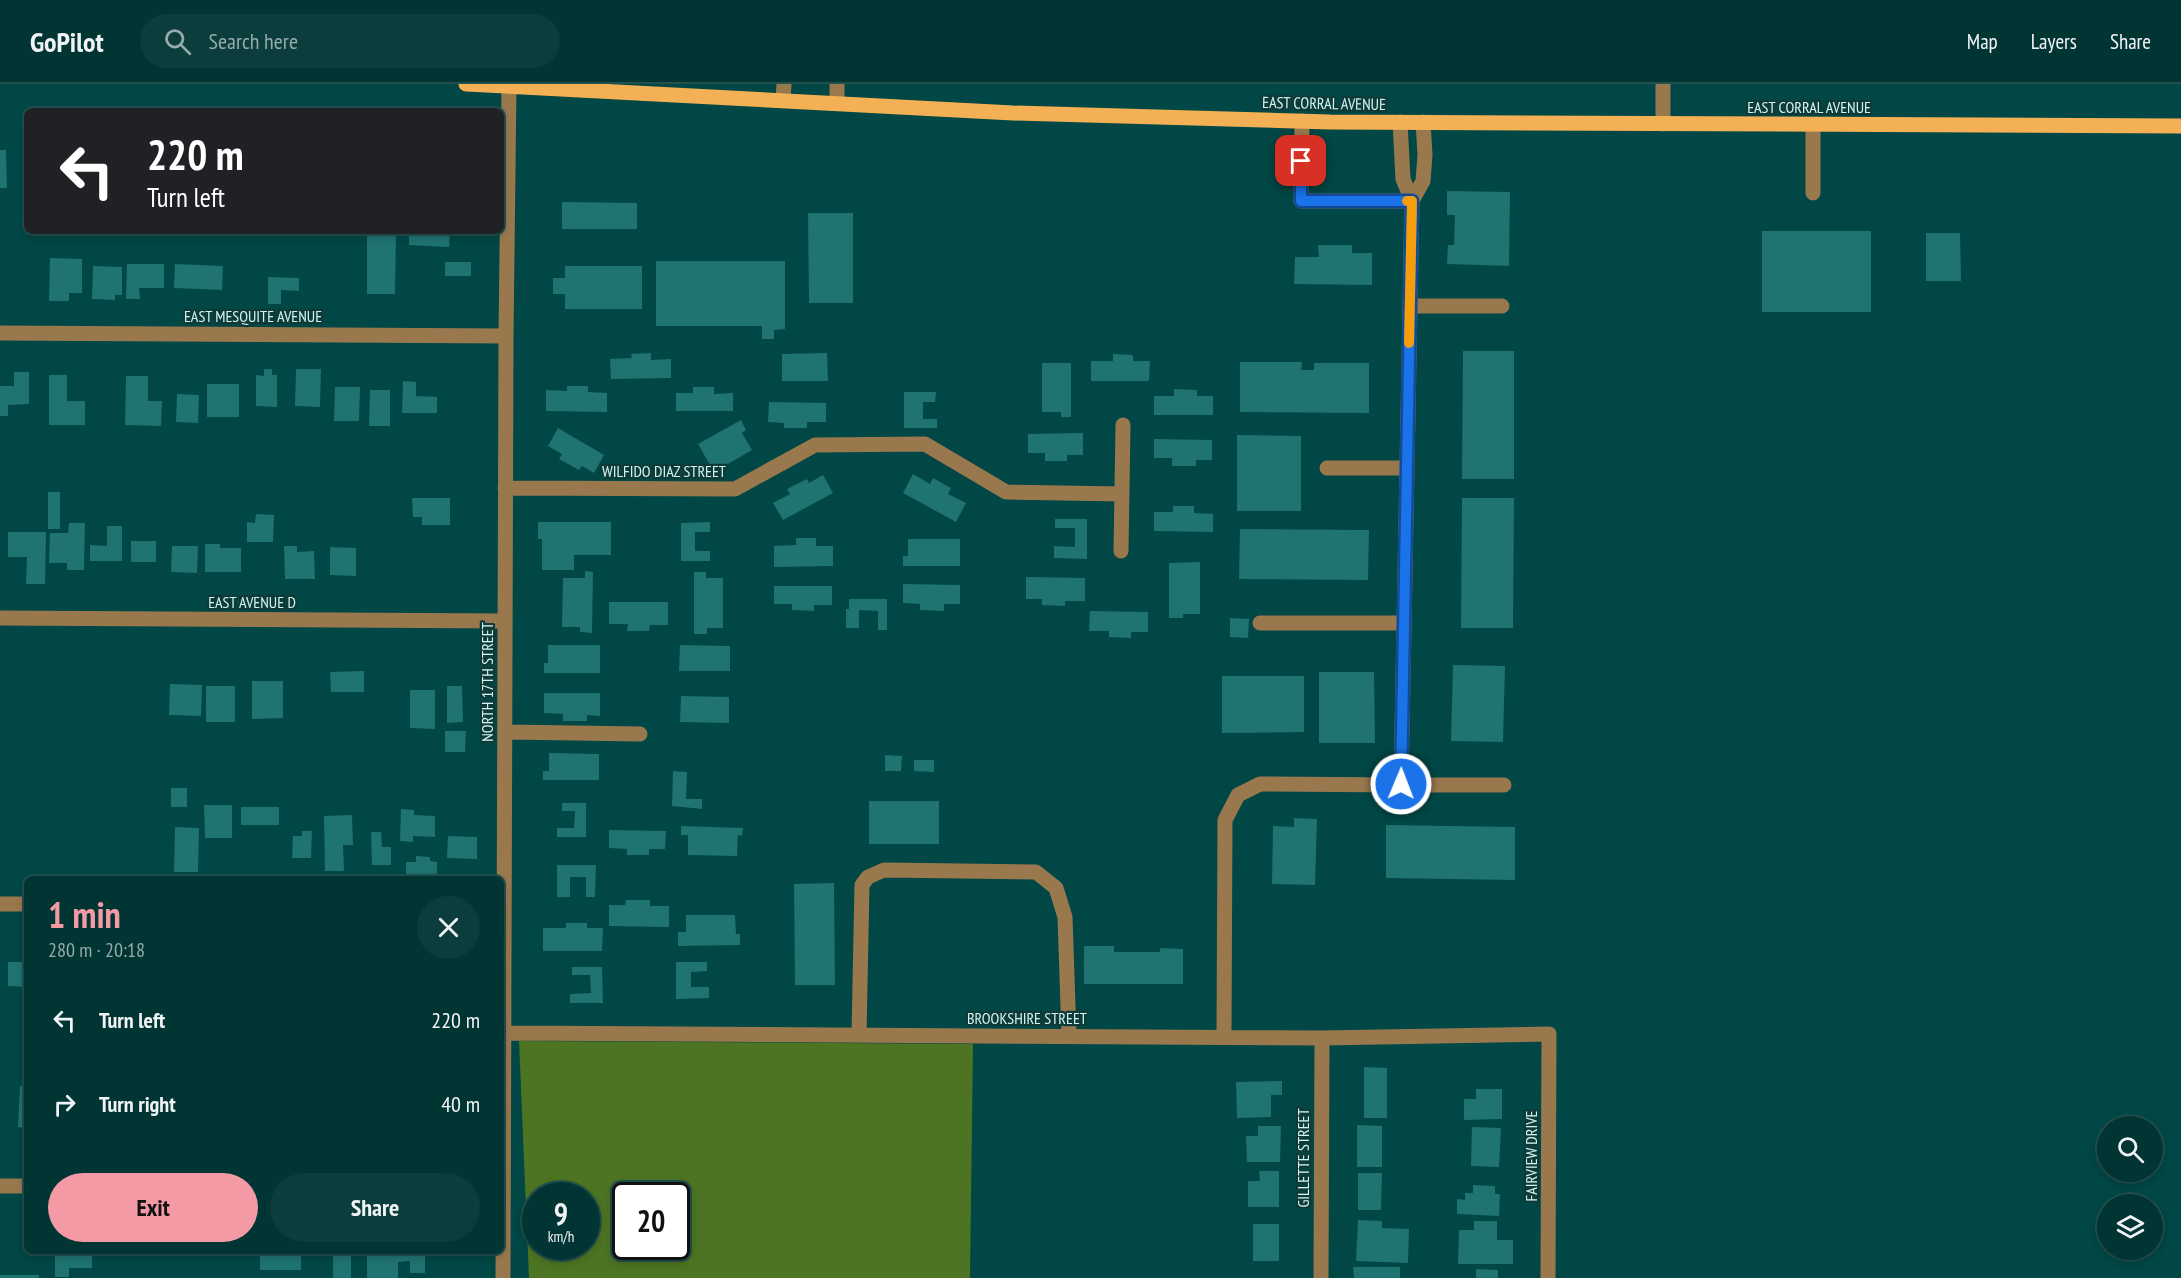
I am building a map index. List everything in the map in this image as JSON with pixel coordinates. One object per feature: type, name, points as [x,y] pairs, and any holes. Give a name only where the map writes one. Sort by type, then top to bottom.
[{"type":"main road","name":"EAST CORRAL AVENUE","points":[[466,84],[1013,113],[1302,121],[2181,126]]},
{"type":"street","points":[[783,100],[784,84]]},
{"type":"street","points":[[837,84],[837,103]]},
{"type":"street","points":[[1663,84],[1663,124]]},
{"type":"street","name":"NORTH 17TH STREET","points":[[503,876],[509,86]]},
{"type":"street","points":[[1302,121],[1301,201],[1412,201]]},
{"type":"street","points":[[1400,122],[1403,179],[1412,201],[1401,784]]},
{"type":"street","points":[[1412,201],[1423,181],[1425,155],[1423,122]]},
{"type":"street","points":[[1813,192],[1814,125]]},
{"type":"street","points":[[1410,306],[1502,306]]},
{"type":"street","name":"EAST MESQUITE AVENUE","points":[[0,333],[506,336]]},
{"type":"street","points":[[1121,551],[1123,425]]},
{"type":"street","name":"WILFIDO DIAZ STREET","points":[[506,488],[735,489],[815,445],[925,444],[1006,492],[1122,494]]},
{"type":"street","points":[[1327,468],[1407,468]]},
{"type":"street","name":"EAST AVENUE D","points":[[0,618],[505,621]]},
{"type":"street","points":[[1260,623],[1404,622]]},
{"type":"street","points":[[505,732],[640,734]]},
{"type":"street","points":[[1224,1037],[1225,820],[1238,795],[1260,784],[1504,785]]},
{"type":"street","points":[[859,1035],[862,885],[868,878],[884,870],[1036,872],[1056,888],[1065,917],[1069,1036]]},
{"type":"street","points":[[0,904],[24,904]]},
{"type":"street","name":"BROOKSHIRE STREET","points":[[504,1033],[1322,1038],[1549,1034]]},
{"type":"street","name":"FAIRVIEW DRIVE","points":[[1548,1278],[1549,1034]]},
{"type":"street","name":"GILLETTE STREET","points":[[1321,1278],[1322,1038]]},
{"type":"street","points":[[0,1186],[24,1186]]},
{"type":"street","name":"NORTH 17TH STREET","points":[[502,1254],[502,1278]]},
{"type":"green space","points":[[519,1041],[973,1044],[970,1278],[529,1278],[528,1260],[600,1260],[600,1182],[525,1182]]},
{"type":"building","points":[[0,150],[6,150],[7,188],[0,188]]},
{"type":"building","points":[[1447,191],[1510,192],[1509,266],[1447,264],[1448,245],[1454,245],[1455,215],[1447,215]]},
{"type":"building","points":[[562,202],[637,203],[637,229],[562,229]]},
{"type":"building","points":[[808,213],[853,213],[853,303],[809,303]]},
{"type":"building","points":[[1762,231],[1871,231],[1871,312],[1762,312]]},
{"type":"building","points":[[1926,233],[1960,233],[1961,281],[1926,281]]},
{"type":"building","points":[[367,234],[396,234],[395,294],[367,294]]},
{"type":"building","points":[[409,234],[450,234],[449,247],[409,245]]},
{"type":"building","points":[[1318,245],[1352,245],[1352,253],[1372,253],[1372,285],[1294,284],[1295,257],[1319,257]]},
{"type":"building","points":[[50,258],[82,259],[82,293],[69,293],[69,301],[49,301]]},
{"type":"building","points":[[656,261],[785,261],[785,329],[774,330],[774,339],[762,339],[762,326],[656,326]]},
{"type":"building","points":[[445,262],[471,262],[471,276],[445,276]]},
{"type":"building","points":[[127,264],[164,264],[164,288],[139,288],[140,299],[126,299]]},
{"type":"building","points":[[175,264],[223,266],[222,290],[174,288]]},
{"type":"building","points":[[93,266],[122,267],[122,295],[115,295],[115,300],[92,299]]},
{"type":"building","points":[[565,266],[642,266],[642,309],[565,309],[565,294],[553,294],[553,278],[565,278]]},
{"type":"building","points":[[268,277],[299,278],[299,291],[281,290],[281,304],[268,304]]},
{"type":"building","points":[[1463,351],[1514,351],[1514,479],[1462,479]]},
{"type":"building","points":[[651,353],[651,360],[671,359],[671,378],[611,379],[610,359],[632,358],[631,354]]},
{"type":"building","points":[[827,353],[828,381],[782,381],[782,354]]},
{"type":"building","points":[[1113,354],[1133,355],[1133,361],[1150,361],[1149,381],[1091,381],[1091,361],[1113,361]]},
{"type":"building","points":[[1240,362],[1302,362],[1301,370],[1314,370],[1314,363],[1369,363],[1369,413],[1240,412]]},
{"type":"building","points":[[1042,363],[1071,363],[1071,417],[1061,417],[1061,412],[1042,412]]},
{"type":"building","points":[[264,369],[272,369],[272,375],[277,375],[277,407],[256,406],[256,375],[264,376]]},
{"type":"building","points":[[296,369],[321,369],[320,407],[295,406]]},
{"type":"building","points":[[14,372],[29,372],[29,404],[8,405],[8,416],[0,416],[0,386],[14,386]]},
{"type":"building","points":[[49,375],[67,375],[67,401],[85,401],[85,425],[49,425]]},
{"type":"building","points":[[126,376],[148,376],[148,401],[162,401],[161,426],[125,425]]},
{"type":"building","points":[[403,381],[416,382],[416,396],[437,397],[437,413],[402,413]]},
{"type":"building","points":[[207,384],[239,384],[239,417],[207,417]]},
{"type":"building","points":[[567,386],[588,386],[588,392],[607,393],[607,412],[546,411],[546,390],[567,391]]},
{"type":"building","points":[[335,387],[360,387],[359,421],[334,421]]},
{"type":"building","points":[[693,387],[714,387],[714,394],[733,393],[733,411],[676,411],[676,393],[693,393]]},
{"type":"building","points":[[1174,389],[1197,390],[1197,396],[1213,396],[1213,415],[1154,415],[1154,396],[1174,396]]},
{"type":"building","points":[[370,390],[390,390],[390,426],[369,426]]},
{"type":"building","points":[[904,392],[936,392],[935,402],[923,402],[923,419],[937,419],[937,428],[904,428]]},
{"type":"building","points":[[177,394],[199,395],[198,423],[176,422]]},
{"type":"building","points":[[769,402],[826,403],[826,422],[807,422],[807,428],[784,428],[784,423],[768,422]]},
{"type":"building","points":[[741,420],[746,430],[742,433],[752,450],[714,472],[698,444]]},
{"type":"building","points":[[558,428],[604,455],[594,473],[582,466],[579,470],[559,459],[562,454],[548,446]]},
{"type":"building","points":[[1083,433],[1083,455],[1067,455],[1067,461],[1045,461],[1045,453],[1028,453],[1028,434]]},
{"type":"building","points":[[1237,435],[1301,436],[1301,511],[1237,511]]},
{"type":"building","points":[[1154,439],[1212,440],[1212,460],[1196,460],[1196,466],[1172,466],[1172,458],[1154,458]]},
{"type":"building","points":[[913,474],[930,484],[933,478],[951,488],[948,494],[966,503],[956,522],[903,493]]},
{"type":"building","points":[[823,475],[833,493],[783,520],[773,503],[790,494],[787,489],[807,479],[809,483]]},
{"type":"building","points":[[48,492],[60,492],[60,529],[48,529]]},
{"type":"building","points":[[412,498],[450,498],[450,525],[422,525],[422,517],[413,517]]},
{"type":"building","points":[[1462,498],[1514,498],[1513,628],[1461,628]]},
{"type":"building","points":[[1173,506],[1194,506],[1194,513],[1213,514],[1213,532],[1154,531],[1154,512],[1173,512]]},
{"type":"building","points":[[256,514],[274,515],[273,542],[247,542],[247,522],[255,523]]},
{"type":"building","points":[[1055,519],[1087,519],[1087,559],[1054,558],[1054,546],[1075,547],[1075,528],[1055,528]]},
{"type":"building","points":[[538,522],[611,522],[611,555],[574,555],[574,570],[542,570],[542,539],[538,539]]},
{"type":"building","points":[[710,522],[710,532],[695,532],[695,551],[710,551],[710,561],[681,561],[681,523]]},
{"type":"building","points":[[69,523],[85,523],[84,570],[67,570],[67,563],[49,563],[50,533],[68,533]]},
{"type":"building","points":[[107,526],[122,526],[122,561],[90,561],[90,545],[107,546]]},
{"type":"building","points":[[1240,529],[1369,530],[1368,580],[1239,579]]},
{"type":"building","points":[[8,532],[46,532],[45,584],[26,584],[27,557],[8,557]]},
{"type":"building","points":[[796,538],[816,538],[816,546],[833,546],[833,566],[774,567],[774,546],[796,545]]},
{"type":"building","points":[[908,539],[960,539],[960,566],[903,566],[903,556],[908,556]]},
{"type":"building","points":[[131,541],[156,541],[156,562],[131,562]]},
{"type":"building","points":[[205,544],[220,544],[220,548],[241,548],[241,572],[205,572]]},
{"type":"building","points":[[172,546],[198,546],[197,573],[171,572]]},
{"type":"building","points":[[284,546],[297,546],[297,552],[314,551],[315,579],[285,579]]},
{"type":"building","points":[[330,547],[356,548],[356,576],[330,575]]},
{"type":"building","points":[[1200,562],[1200,614],[1183,614],[1183,618],[1169,618],[1169,563]]},
{"type":"building","points":[[585,571],[593,572],[592,633],[580,632],[580,627],[562,627],[563,578],[585,578]]},
{"type":"building","points":[[694,572],[706,572],[706,578],[723,578],[723,628],[707,628],[707,634],[694,634]]},
{"type":"building","points":[[1026,577],[1085,578],[1085,601],[1065,601],[1065,606],[1042,605],[1042,599],[1026,599]]},
{"type":"building","points":[[903,584],[960,585],[960,604],[944,604],[944,611],[920,610],[920,604],[903,603]]},
{"type":"building","points":[[774,586],[832,586],[832,605],[814,605],[814,611],[792,610],[792,604],[774,604]]},
{"type":"building","points":[[849,599],[887,599],[887,630],[878,630],[878,611],[859,610],[859,628],[846,628],[846,609],[849,609]]},
{"type":"building","points":[[609,602],[668,602],[668,625],[650,625],[649,631],[627,631],[628,624],[609,624]]},
{"type":"building","points":[[1090,611],[1148,612],[1148,632],[1131,632],[1131,638],[1109,637],[1109,631],[1089,631]]},
{"type":"building","points":[[1230,618],[1249,619],[1248,638],[1230,637]]},
{"type":"building","points":[[548,645],[600,645],[600,673],[544,673],[544,663],[548,663]]},
{"type":"building","points":[[680,645],[730,646],[730,671],[679,671]]},
{"type":"building","points":[[1453,665],[1505,666],[1503,742],[1451,741]]},
{"type":"building","points":[[364,671],[364,692],[331,692],[330,672]]},
{"type":"building","points":[[1319,672],[1374,672],[1375,743],[1319,743]]},
{"type":"building","points":[[1222,676],[1304,676],[1304,732],[1222,733]]},
{"type":"building","points":[[252,681],[283,681],[283,718],[252,719]]},
{"type":"building","points":[[170,684],[202,685],[201,716],[169,715]]},
{"type":"building","points":[[206,686],[235,686],[235,722],[206,722]]},
{"type":"building","points":[[447,686],[462,686],[463,722],[447,723]]},
{"type":"building","points":[[410,690],[435,690],[435,729],[410,728]]},
{"type":"building","points":[[544,693],[600,693],[600,716],[587,715],[587,721],[563,721],[563,714],[544,713]]},
{"type":"building","points":[[681,696],[729,697],[729,723],[680,722]]},
{"type":"building","points":[[445,731],[466,731],[465,752],[445,752]]},
{"type":"building","points":[[549,753],[599,754],[599,780],[543,780],[543,771],[549,771]]},
{"type":"building","points":[[885,755],[902,756],[901,771],[885,771]]},
{"type":"building","points":[[914,760],[934,760],[934,772],[914,771]]},
{"type":"building","points":[[673,771],[687,772],[686,799],[702,799],[702,809],[672,806]]},
{"type":"building","points":[[171,788],[187,788],[187,807],[171,807]]},
{"type":"building","points":[[869,801],[939,801],[939,844],[869,844]]},
{"type":"building","points":[[562,803],[586,803],[586,837],[557,837],[557,828],[574,828],[575,811],[562,811]]},
{"type":"building","points":[[204,805],[232,805],[232,838],[205,838]]},
{"type":"building","points":[[241,807],[279,807],[279,825],[241,825]]},
{"type":"building","points":[[401,809],[414,810],[414,815],[435,816],[435,837],[413,836],[413,842],[400,841]]},
{"type":"building","points":[[352,815],[353,845],[343,845],[344,871],[325,871],[324,816]]},
{"type":"building","points":[[1294,818],[1317,819],[1315,885],[1272,884],[1273,826],[1294,827]]},
{"type":"building","points":[[1386,825],[1515,827],[1515,880],[1386,878]]},
{"type":"building","points":[[681,826],[743,828],[742,836],[738,835],[737,856],[688,855],[688,835],[681,835]]},
{"type":"building","points":[[175,827],[199,828],[198,872],[174,872]]},
{"type":"building","points":[[609,830],[666,831],[665,849],[649,849],[649,855],[627,855],[627,849],[609,848]]},
{"type":"building","points":[[302,831],[312,831],[311,858],[292,858],[293,836],[302,836]]},
{"type":"building","points":[[371,832],[381,832],[382,847],[391,847],[391,865],[372,865]]},
{"type":"building","points":[[448,836],[477,837],[477,859],[447,858]]},
{"type":"building","points":[[416,856],[430,857],[430,861],[437,862],[437,876],[406,876],[406,862],[416,862]]},
{"type":"building","points":[[557,865],[596,865],[595,897],[586,897],[586,877],[570,877],[570,897],[557,897]]},
{"type":"building","points":[[834,883],[835,985],[795,985],[794,884]]},
{"type":"building","points":[[626,900],[650,900],[650,906],[669,906],[669,927],[609,926],[609,905],[625,905]]},
{"type":"building","points":[[686,915],[735,915],[736,934],[740,934],[740,945],[678,946],[678,932],[686,932]]},
{"type":"building","points":[[566,923],[587,923],[587,928],[603,928],[602,951],[543,951],[543,928],[566,928]]},
{"type":"building","points":[[1084,946],[1114,946],[1114,952],[1160,952],[1160,948],[1183,949],[1183,984],[1084,984]]},
{"type":"building","points":[[8,962],[24,962],[24,987],[8,986]]},
{"type":"building","points":[[676,962],[707,962],[707,971],[691,972],[691,987],[709,987],[709,998],[676,999]]},
{"type":"building","points":[[572,967],[602,967],[603,1003],[570,1003],[570,994],[591,993],[590,975],[572,975]]},
{"type":"building","points":[[1364,1067],[1387,1068],[1387,1118],[1364,1118]]},
{"type":"building","points":[[1282,1081],[1282,1095],[1271,1095],[1271,1117],[1237,1118],[1236,1082]]},
{"type":"building","points":[[20,1086],[24,1086],[24,1128],[18,1127]]},
{"type":"building","points":[[1476,1089],[1502,1089],[1502,1119],[1464,1120],[1464,1099],[1476,1099]]},
{"type":"building","points":[[1357,1125],[1382,1126],[1382,1167],[1357,1167]]},
{"type":"building","points":[[1258,1126],[1281,1126],[1280,1162],[1247,1162],[1246,1136],[1258,1136]]},
{"type":"building","points":[[1472,1127],[1501,1128],[1499,1167],[1471,1166]]},
{"type":"building","points":[[1259,1171],[1279,1171],[1279,1207],[1248,1207],[1248,1181],[1260,1181]]},
{"type":"building","points":[[1358,1173],[1382,1173],[1381,1210],[1358,1210]]},
{"type":"building","points":[[1473,1185],[1495,1186],[1495,1194],[1500,1194],[1499,1216],[1457,1214],[1457,1199],[1465,1200],[1465,1193],[1473,1193]]},
{"type":"building","points":[[1358,1220],[1382,1221],[1382,1228],[1409,1229],[1408,1263],[1356,1261]]},
{"type":"building","points":[[1474,1221],[1497,1221],[1497,1240],[1513,1240],[1513,1264],[1458,1264],[1459,1230],[1474,1230]]},
{"type":"building","points":[[1253,1224],[1279,1224],[1279,1261],[1253,1261]]},
{"type":"building","points":[[55,1254],[92,1254],[92,1268],[69,1268],[69,1277],[55,1277]]},
{"type":"building","points":[[260,1254],[301,1254],[301,1270],[260,1270]]},
{"type":"building","points":[[333,1254],[351,1254],[351,1278],[333,1278]]},
{"type":"building","points":[[367,1254],[425,1254],[425,1273],[410,1273],[410,1261],[398,1262],[398,1278],[367,1278]]},
{"type":"building","points":[[1353,1267],[1400,1267],[1400,1278],[1354,1278]]},
{"type":"building","points":[[1476,1269],[1498,1270],[1498,1278],[1476,1278]]},
{"type":"building","points":[[0,1275],[39,1275],[39,1278],[0,1278]]},
{"type":"slow traffic","points":[[1407,201],[1412,201],[1409,343]]},
{"type":"route","points":[[1301,161],[1301,201],[1412,201],[1401,784]]}]
